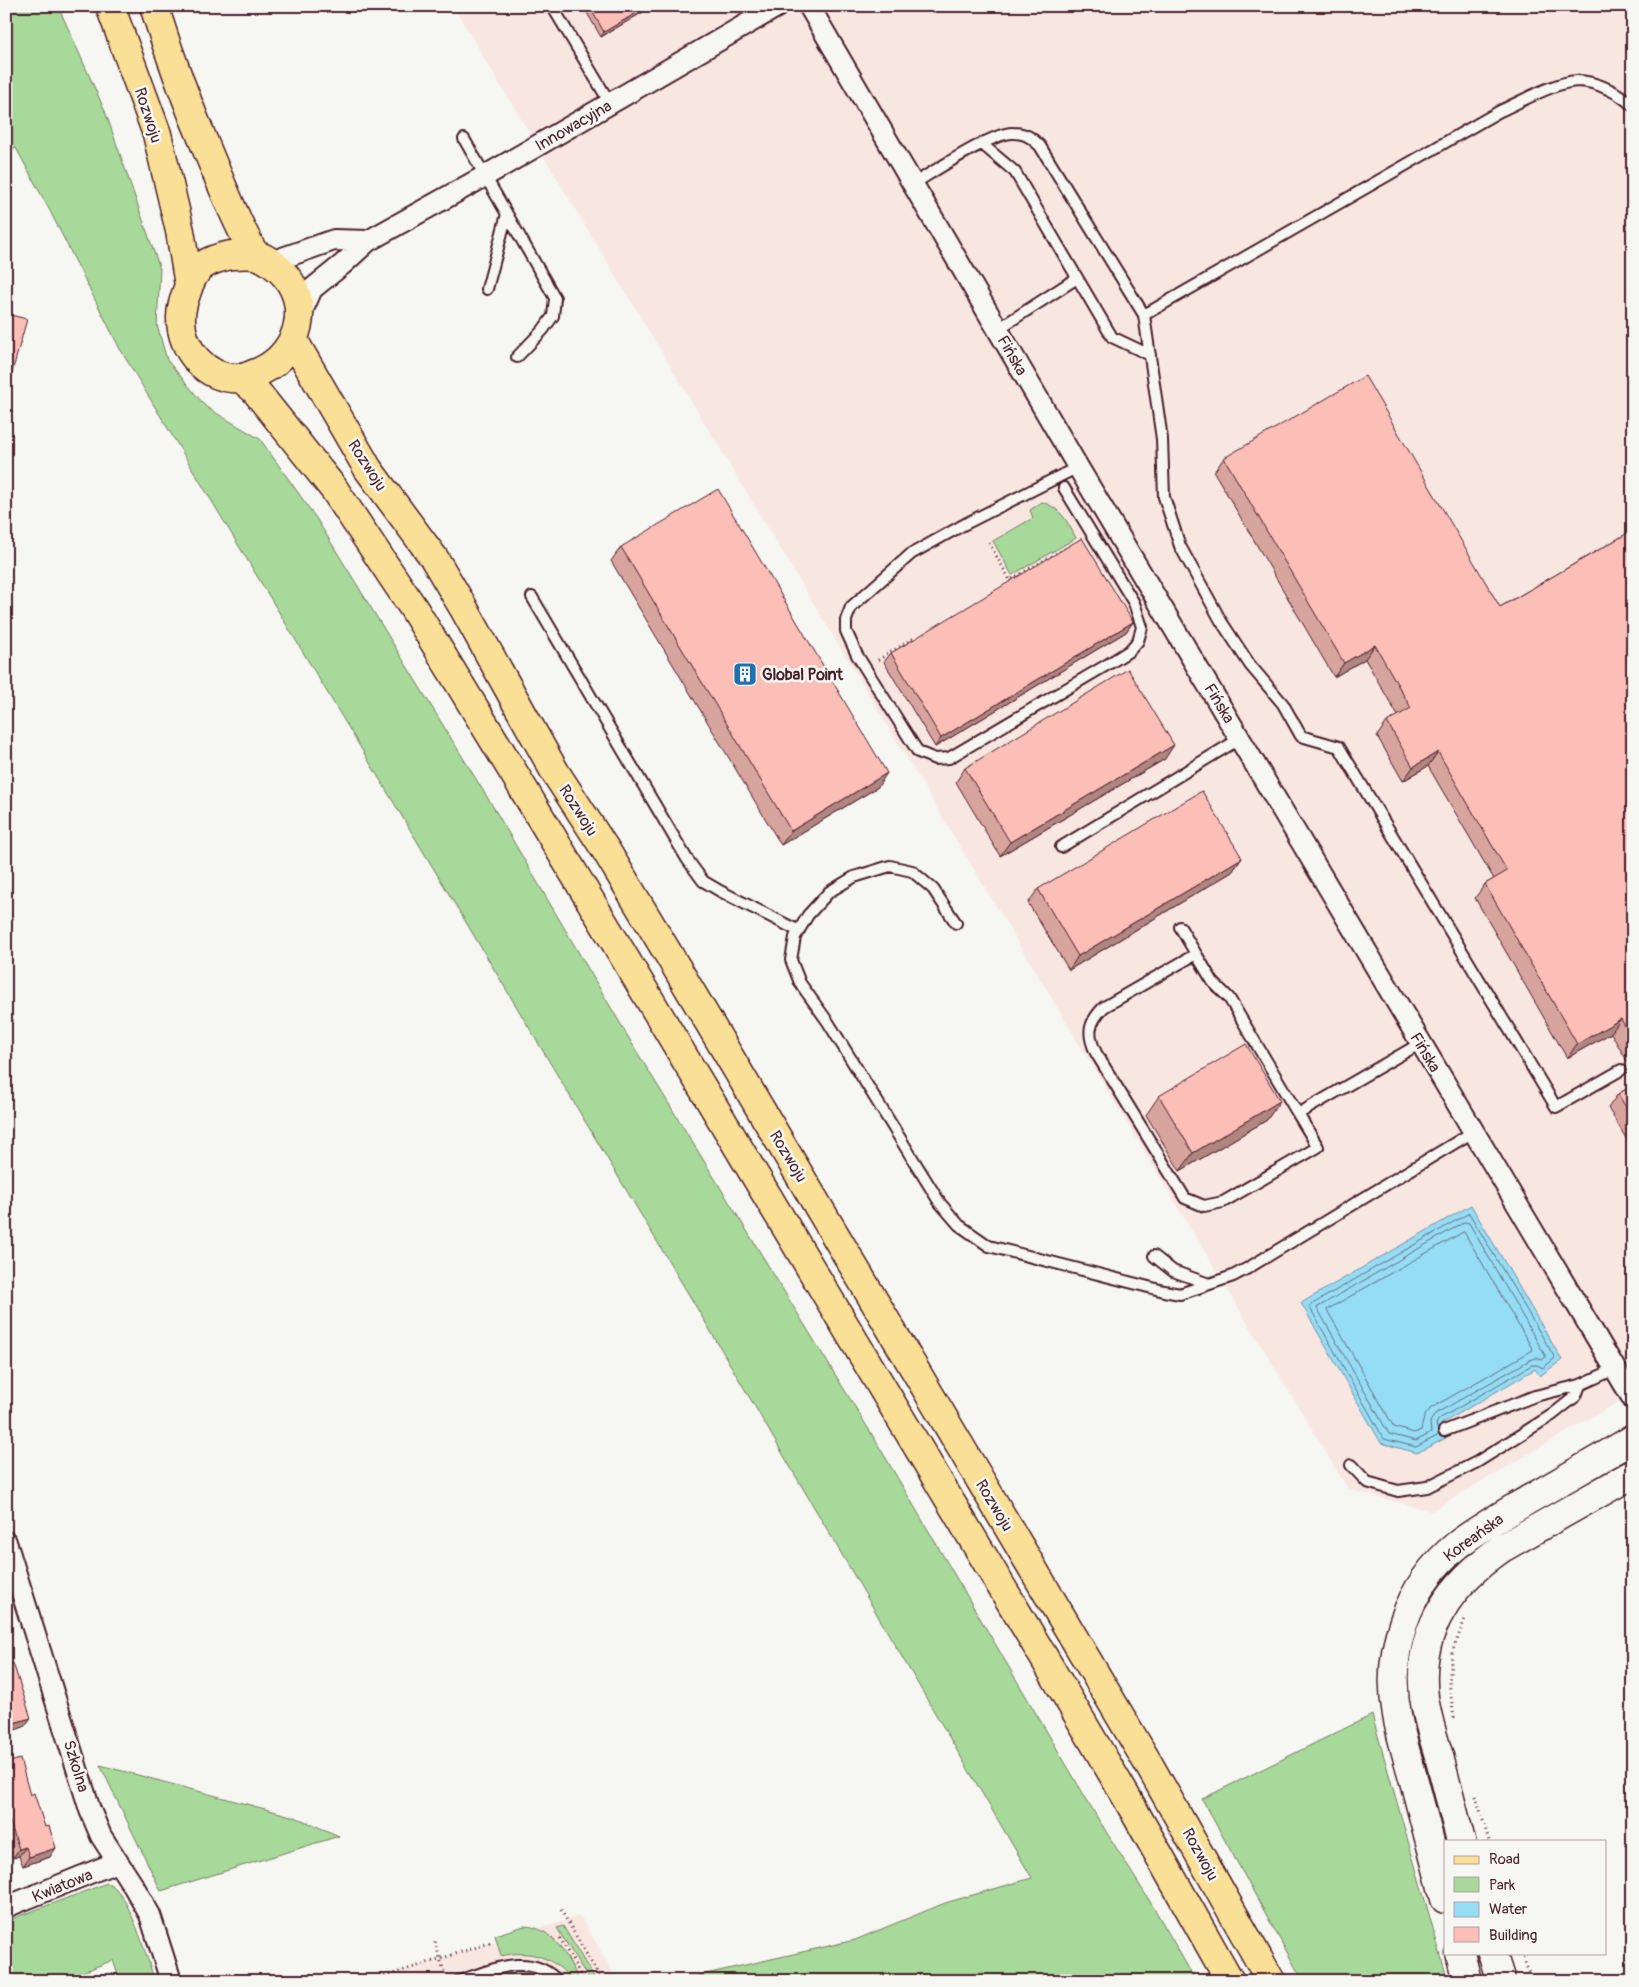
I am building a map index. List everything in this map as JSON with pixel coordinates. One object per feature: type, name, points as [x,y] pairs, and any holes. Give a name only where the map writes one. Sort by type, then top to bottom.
[{"type":"main road","name":"Rozwoju","points":[[110,6],[157,134],[180,231],[189,286]]},
{"type":"main road","points":[[154,6],[193,117],[242,233],[263,258],[291,284],[299,304],[297,328],[277,360],[266,368],[241,378],[222,377],[208,370],[191,352],[185,341],[181,316],[183,303],[195,273],[202,266],[231,255],[263,258]]},
{"type":"main road","name":"Rozwoju","points":[[297,328],[368,469],[434,558],[555,772],[607,852],[678,970],[1196,1844],[1271,1981]]},
{"type":"main road","points":[[241,378],[255,390],[334,489],[414,608],[516,775],[1078,1715],[1186,1900],[1230,1981]]},
{"type":"street","name":"Innowacyjna","points":[[297,328],[312,289],[368,241],[485,176],[778,6]]},
{"type":"street","name":"Fińska","points":[[808,6],[1078,467],[1633,1399]]},
{"type":"street","points":[[263,258],[334,240],[368,241]]},
{"type":"street","name":"Koreańska","points":[[1444,1895],[1397,1715],[1394,1680],[1395,1661],[1399,1637],[1408,1611],[1426,1578],[1440,1560],[1457,1545],[1487,1524],[1633,1439]]},
{"type":"street","name":"Koreańska","points":[[1461,1840],[1428,1719],[1424,1696],[1425,1655],[1436,1618],[1458,1585],[1472,1570],[1488,1558],[1633,1474]]},
{"type":"street","name":"Szkolna","points":[[6,1542],[90,1810],[101,1836],[150,1915],[171,1981]]},
{"type":"street","name":"Kwiatowa","points":[[6,1907],[117,1862]]},
{"type":"street","points":[[1460,1954],[1467,1981]]},
{"type":"street","points":[[1492,1954],[1500,1981]]},
{"type":"lane","points":[[552,6],[610,103]]},
{"type":"lane","points":[[1144,315],[1500,111],[1544,90],[1577,81],[1606,87],[1633,106]]},
{"type":"lane","points":[[913,184],[982,144],[1011,132],[1028,134],[1040,146],[1144,315],[1162,439],[1164,497],[1180,546],[1221,621],[1245,657],[1283,704],[1301,736],[1339,747],[1556,1106],[1621,1070]]},
{"type":"lane","points":[[464,139],[554,298],[553,316],[543,330],[517,357]]},
{"type":"lane","points":[[982,144],[1015,172],[1112,337],[1150,355]]},
{"type":"lane","points":[[487,289],[507,214]]},
{"type":"lane","points":[[998,329],[1077,278]]},
{"type":"lane","points":[[1064,488],[1134,603],[1142,627],[1138,641],[1129,651],[949,758],[936,759],[918,752],[865,668],[846,631],[846,620],[852,607],[862,596],[911,554],[965,524],[1078,467]]},
{"type":"lane","points":[[532,597],[687,859],[703,880],[720,892],[799,931]]},
{"type":"lane","points":[[1061,847],[1241,738]]},
{"type":"lane","points":[[956,923],[933,889],[912,871],[890,866],[854,877],[829,892],[808,915],[795,937],[791,960],[800,983],[828,1022],[940,1203],[960,1225],[988,1246],[1180,1294],[1233,1276],[1248,1268],[1473,1132]]},
{"type":"lane","points":[[1180,927],[1213,982],[1229,998],[1318,1148],[1223,1202],[1204,1206],[1185,1198],[1096,1054],[1089,1038],[1095,1016],[1104,1007],[1196,954]]},
{"type":"lane","points":[[1298,1114],[1421,1043]]},
{"type":"lane","points":[[1154,1256],[1173,1271],[1209,1284]]},
{"type":"lane","points":[[1444,1431],[1535,1396],[1580,1385],[1615,1369]]},
{"type":"lane","points":[[1351,1464],[1368,1482],[1398,1491],[1427,1487],[1477,1462],[1552,1416],[1576,1396],[1580,1385]]},
{"type":"lane","points":[[459,1981],[517,1964],[537,1966],[546,1970],[558,1981]]},
{"type":"path","points":[[989,543],[1010,580],[1074,543]]},
{"type":"path","points":[[865,668],[914,638]]},
{"type":"path","points":[[1456,1727],[1449,1682],[1452,1653],[1470,1610]]},
{"type":"path","points":[[1475,1794],[1489,1840]]},
{"type":"path","points":[[561,1910],[602,1981]]},
{"type":"path","points":[[560,1938],[584,1981]]},
{"type":"path","points":[[435,1942],[447,1981]]},
{"type":"path","points":[[370,1981],[493,1942]]},
{"type":"path","points":[[1522,1954],[1534,1981]]},
{"type":"shaded area","points":[[453,6],[1633,6],[1633,1393],[1431,1511],[1348,1489]]},
{"type":"shaded area","points":[[580,1916],[618,1981],[367,1981]]},
{"type":"green space","points":[[6,6],[58,6],[105,111],[160,269],[157,325],[167,360],[206,407],[260,439],[316,518],[495,810],[637,1052],[871,1433],[1196,1981],[675,1981],[855,1940],[945,1903],[1032,1878],[704,1320],[120,349],[16,148],[6,152]]},
{"type":"green space","points":[[1042,502],[1059,512],[1076,538],[1012,575],[993,541],[1033,518],[1030,510]]},
{"type":"green space","points":[[1372,1715],[1448,1981],[1303,1981],[1202,1799]]},
{"type":"green space","points":[[100,1765],[295,1817],[339,1836],[161,1891]]},
{"type":"green space","points":[[107,1883],[115,1888],[130,1911],[155,1981],[120,1981],[113,1960],[61,1981],[6,1981],[6,1921]]},
{"type":"green space","points":[[524,1926],[535,1928],[552,1938],[564,1953],[580,1981],[572,1981],[558,1966],[541,1957],[522,1954],[501,1956],[495,1935]]},
{"type":"green space","points":[[563,1926],[596,1981],[590,1981],[557,1928]]},
{"type":"green space","points":[[517,1973],[528,1973],[544,1981],[487,1981]]},
{"type":"water","points":[[1471,1205],[1562,1360],[1540,1376],[1535,1369],[1441,1424],[1446,1438],[1417,1453],[1381,1443],[1301,1303]]},
{"type":"building","points":[[589,6],[648,6],[604,32]]},
{"type":"building","points":[[6,314],[27,319],[6,394]]},
{"type":"building","points":[[1365,376],[1500,607],[1633,530],[1633,1040],[1621,1019],[1577,1044],[1485,884],[1507,871],[1438,752],[1413,767],[1387,722],[1411,708],[1375,645],[1344,663],[1224,458]]},
{"type":"building","name":"Global Point","points":[[718,489],[887,773],[791,831],[621,547]]},
{"type":"building","points":[[1082,538],[1133,622],[941,738],[891,653]]},
{"type":"building","points":[[1128,669],[1174,745],[1010,842],[965,768]]},
{"type":"building","points":[[1202,791],[1242,858],[1078,956],[1038,889]]},
{"type":"building","points":[[1246,1044],[1280,1101],[1193,1153],[1159,1096]]},
{"type":"building","points":[[1633,1085],[1633,1119],[1618,1094]]},
{"type":"building","points":[[13,1663],[31,1718],[6,1725],[6,1666]]},
{"type":"building","points":[[20,1759],[30,1795],[34,1793],[45,1827],[49,1826],[56,1848],[29,1857],[26,1847],[19,1849],[6,1810],[6,1763]]},
{"type":"place","name":"Global Point","points":[[745,674]]}]
